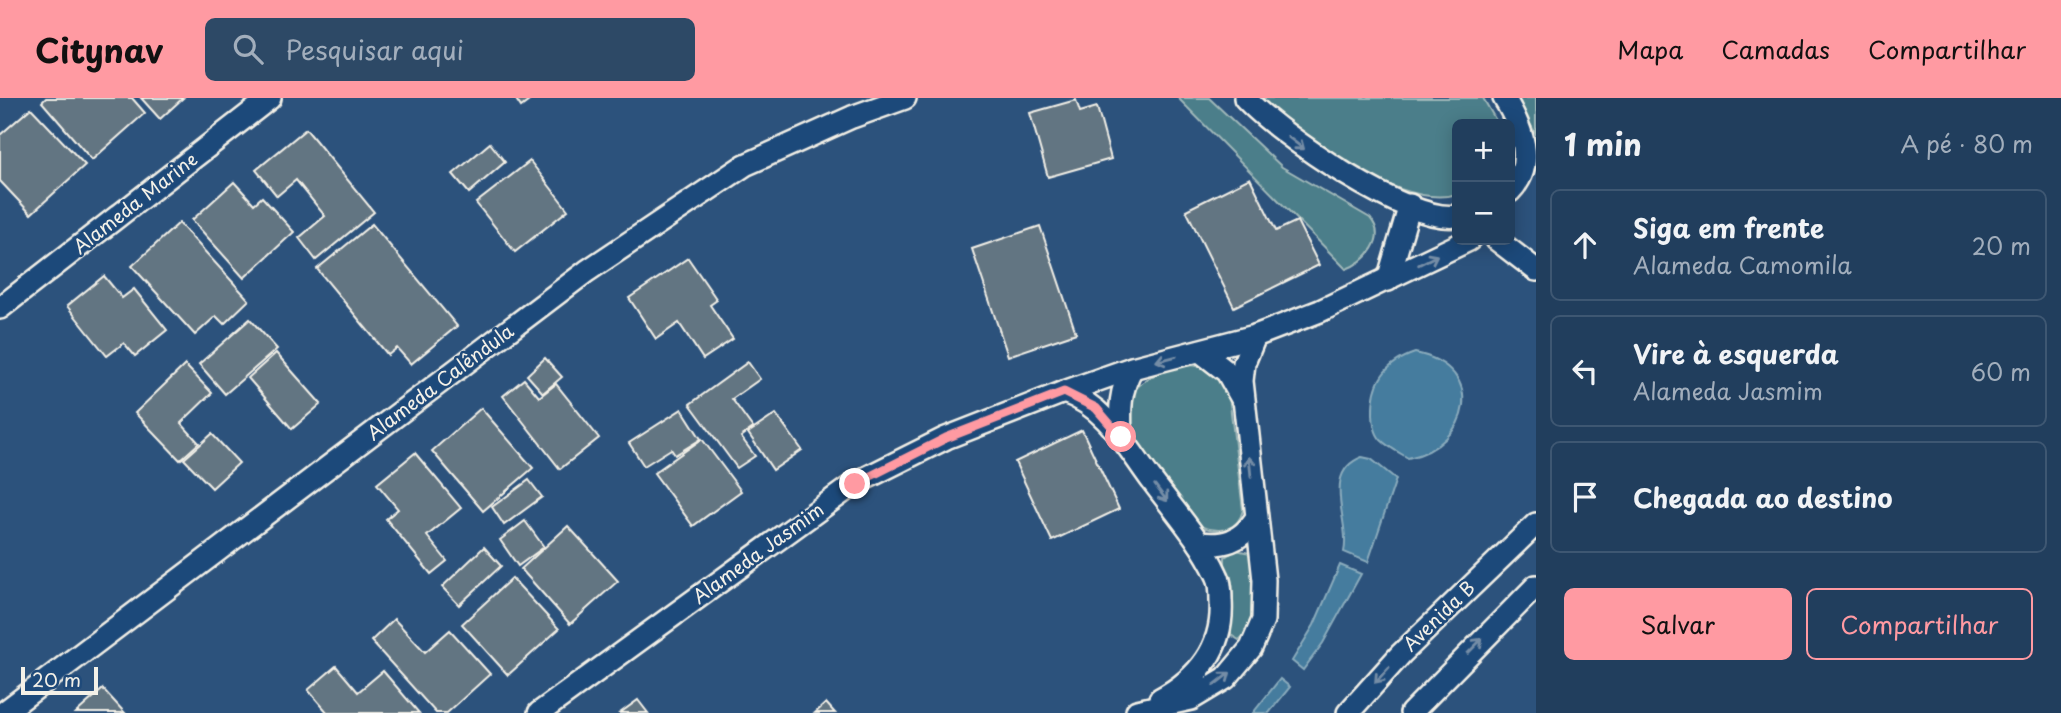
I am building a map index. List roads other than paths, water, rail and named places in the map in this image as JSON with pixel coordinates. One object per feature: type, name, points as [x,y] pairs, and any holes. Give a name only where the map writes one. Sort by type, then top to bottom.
[{"type":"street","name":"Alameda Marine","points":[[0,308],[270,98]]},
{"type":"street","name":"Alameda Calêndula","points":[[3,713],[609,256],[745,165],[852,117],[905,98]]},
{"type":"street","points":[[1245,98],[1300,148],[1386,197],[1446,218],[1452,217]]},
{"type":"street","points":[[1504,98],[1531,148],[1533,173],[1515,188]]},
{"type":"street","points":[[1388,280],[1410,205]]},
{"type":"street","name":"Alameda Jasmim","points":[[539,713],[855,484],[946,438],[1064,392],[1132,368],[1255,336],[1388,280],[1459,245]]},
{"type":"street","points":[[1504,245],[1536,270]]},
{"type":"street","points":[[1135,712],[1191,699],[1226,678],[1251,648],[1263,620],[1266,601],[1244,402],[1244,363],[1255,336]]},
{"type":"street","points":[[1200,351],[1227,372],[1244,402]]},
{"type":"street","points":[[1121,437],[1119,403],[1123,385],[1132,368]]},
{"type":"street","points":[[1064,392],[1096,408],[1121,437],[1199,543],[1219,577],[1223,623],[1198,673],[1180,689],[1135,712]]},
{"type":"street","points":[[1199,543],[1217,545],[1233,542],[1246,534],[1255,520]]},
{"type":"street","name":"Avenida B","points":[[1348,713],[1401,654],[1536,524]]},
{"type":"street","points":[[1411,713],[1536,586]]},
{"type":"water","points":[[1415,353],[1439,361],[1454,374],[1462,389],[1463,406],[1457,423],[1446,438],[1429,450],[1408,458],[1379,437],[1374,424],[1373,403],[1382,375],[1396,362]]},
{"type":"water","points":[[1362,457],[1371,459],[1396,479],[1368,562],[1344,552],[1340,499],[1342,474],[1349,464]]},
{"type":"water","points":[[1340,565],[1361,574],[1323,643],[1303,670],[1292,661],[1314,625]]},
{"type":"water","points":[[1280,679],[1290,687],[1269,713],[1253,713]]}]
